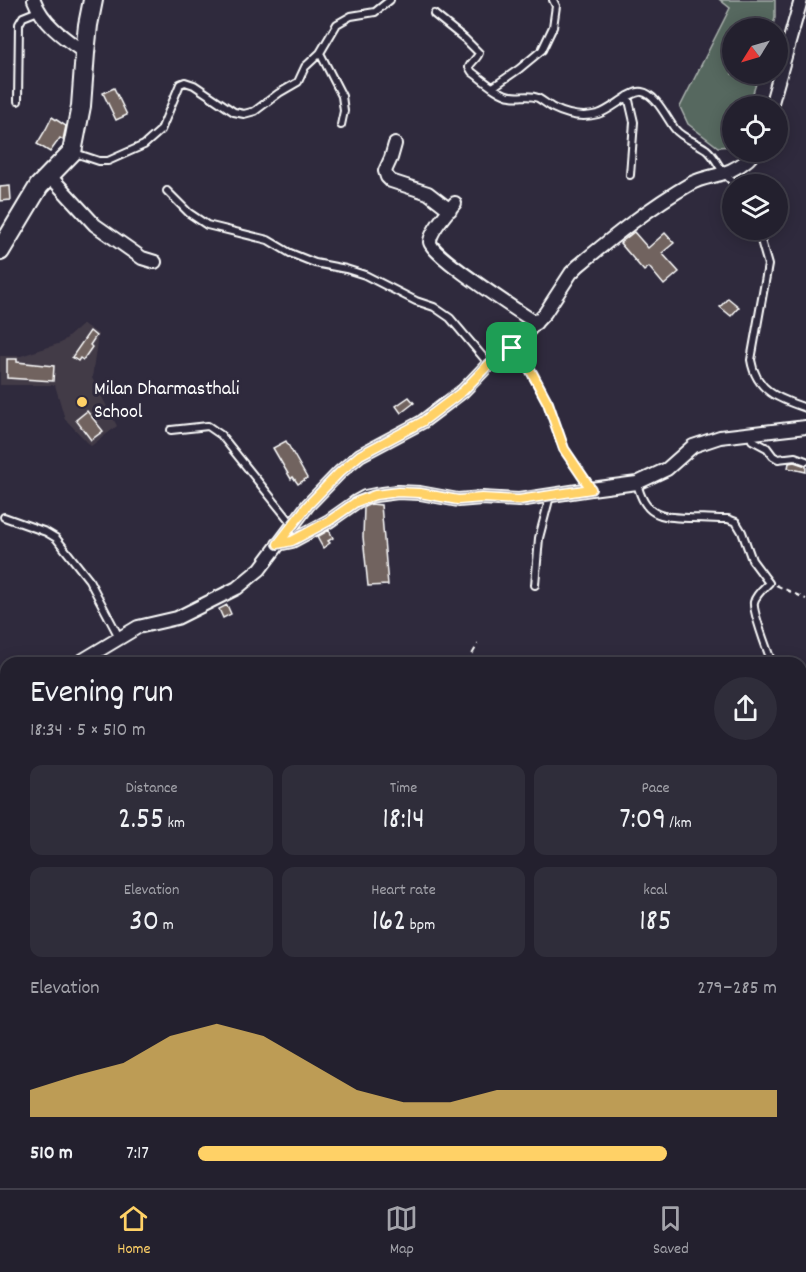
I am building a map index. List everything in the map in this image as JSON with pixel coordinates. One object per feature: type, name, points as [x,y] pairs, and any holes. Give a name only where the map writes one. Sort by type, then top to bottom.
[{"type":"street","points":[[1,248],[39,186],[72,152],[81,106],[88,25],[93,0]]},
{"type":"street","points":[[774,96],[801,0]]},
{"type":"street","points":[[36,5],[57,33],[85,53]]},
{"type":"street","points":[[394,144],[385,171],[387,177],[391,181],[428,193],[452,206],[430,240],[431,246],[479,285],[536,323]]},
{"type":"street","points":[[87,657],[138,627],[177,618],[237,588],[260,569],[308,505],[340,472],[360,455],[422,422],[463,391],[489,364],[512,348],[544,313],[571,273],[607,242],[644,213],[679,190],[695,181],[724,173],[745,162]]},
{"type":"street","points":[[50,175],[94,225],[142,258],[155,262]]},
{"type":"street","points":[[278,544],[292,541],[329,521],[356,502],[375,495],[398,492],[420,493],[458,500],[482,498],[519,500],[637,483],[667,469],[693,446],[720,437],[806,427]]},
{"type":"lane","points":[[72,152],[99,161],[108,161],[144,145],[160,130],[180,84],[185,82],[194,85],[234,112],[244,114],[255,111],[298,82],[305,67],[320,53],[337,24],[351,16],[375,12],[390,0]]},
{"type":"lane","points":[[493,87],[542,50],[553,27],[556,6],[553,0]]},
{"type":"lane","points":[[18,101],[19,24],[36,5]]},
{"type":"lane","points":[[434,14],[477,50],[477,57],[469,68],[472,72],[507,96],[530,96],[567,114],[585,117],[606,111],[637,92],[649,94],[675,129],[706,149],[724,173]]},
{"type":"lane","points":[[320,53],[342,96],[344,111],[341,125]]},
{"type":"lane","points":[[628,96],[634,122],[630,175]]},
{"type":"lane","points":[[167,191],[189,213],[207,225],[268,240],[290,253],[315,263],[365,275],[416,301],[434,307],[450,318],[489,364]]},
{"type":"lane","points":[[761,240],[768,266],[751,360],[753,372],[760,383],[772,393],[806,408]]},
{"type":"lane","points":[[512,348],[530,369],[548,403],[564,449],[591,489]]},
{"type":"lane","points":[[171,430],[208,426],[221,435],[293,525]]},
{"type":"lane","points":[[749,433],[752,440],[767,448],[778,459],[795,457],[806,460]]},
{"type":"lane","points":[[637,483],[646,504],[653,512],[663,517],[728,519],[736,522],[752,560],[769,583],[753,603],[770,657]]},
{"type":"lane","points":[[535,585],[539,538],[550,496]]},
{"type":"lane","points":[[4,517],[46,532],[56,538],[89,580],[119,637]]},
{"type":"path","points":[[769,583],[806,599]]},
{"type":"path","points":[[470,657],[478,644]]},
{"type":"shaded area","name":"Milan Dharmasthali School","points":[[83,324],[98,334],[92,378],[117,426],[91,446],[65,419],[55,385],[0,385],[0,356],[21,356],[61,343]]},
{"type":"green space","points":[[720,0],[775,0],[775,18],[725,18],[730,8]]},
{"type":"green space","points":[[722,24],[722,84],[756,84],[752,96],[722,96],[722,147],[718,147],[688,124],[680,107]]},
{"type":"building","points":[[114,88],[127,115],[116,120],[103,93]]},
{"type":"building","points":[[52,117],[66,126],[63,140],[60,138],[50,152],[37,144]]},
{"type":"building","points":[[10,186],[11,200],[0,201],[0,187]]},
{"type":"building","points":[[634,232],[648,248],[665,233],[674,243],[662,253],[679,272],[664,285],[649,267],[644,271],[620,243]]},
{"type":"building","points":[[728,298],[739,307],[731,316],[720,307]]},
{"type":"building","points":[[90,331],[96,336],[90,345],[92,347],[83,360],[80,358],[78,361],[72,357]]},
{"type":"building","points":[[7,359],[54,366],[53,381],[7,378]]},
{"type":"building","points":[[409,397],[414,403],[401,413],[396,406]]},
{"type":"building","points":[[87,411],[103,431],[91,440],[76,420]]},
{"type":"building","points":[[286,441],[307,478],[298,484],[293,477],[291,479],[273,448]]},
{"type":"building","points":[[794,462],[806,466],[806,472],[788,468],[789,463]]},
{"type":"building","points":[[371,504],[381,505],[388,585],[368,586],[363,537],[364,507]]},
{"type":"building","points":[[329,530],[333,538],[323,548],[317,537]]},
{"type":"building","points":[[227,605],[231,614],[223,618],[219,609]]},
{"type":"place","name":"Milan Dharmasthali School","points":[[82,402]]},
{"type":"route","points":[[512,348],[530,369],[548,403],[564,449],[591,489],[519,500],[482,498],[458,500],[420,493],[398,492],[375,495],[365,497],[329,521],[292,541],[278,544],[308,505],[360,455],[422,422],[463,391],[489,364],[512,348]]}]
